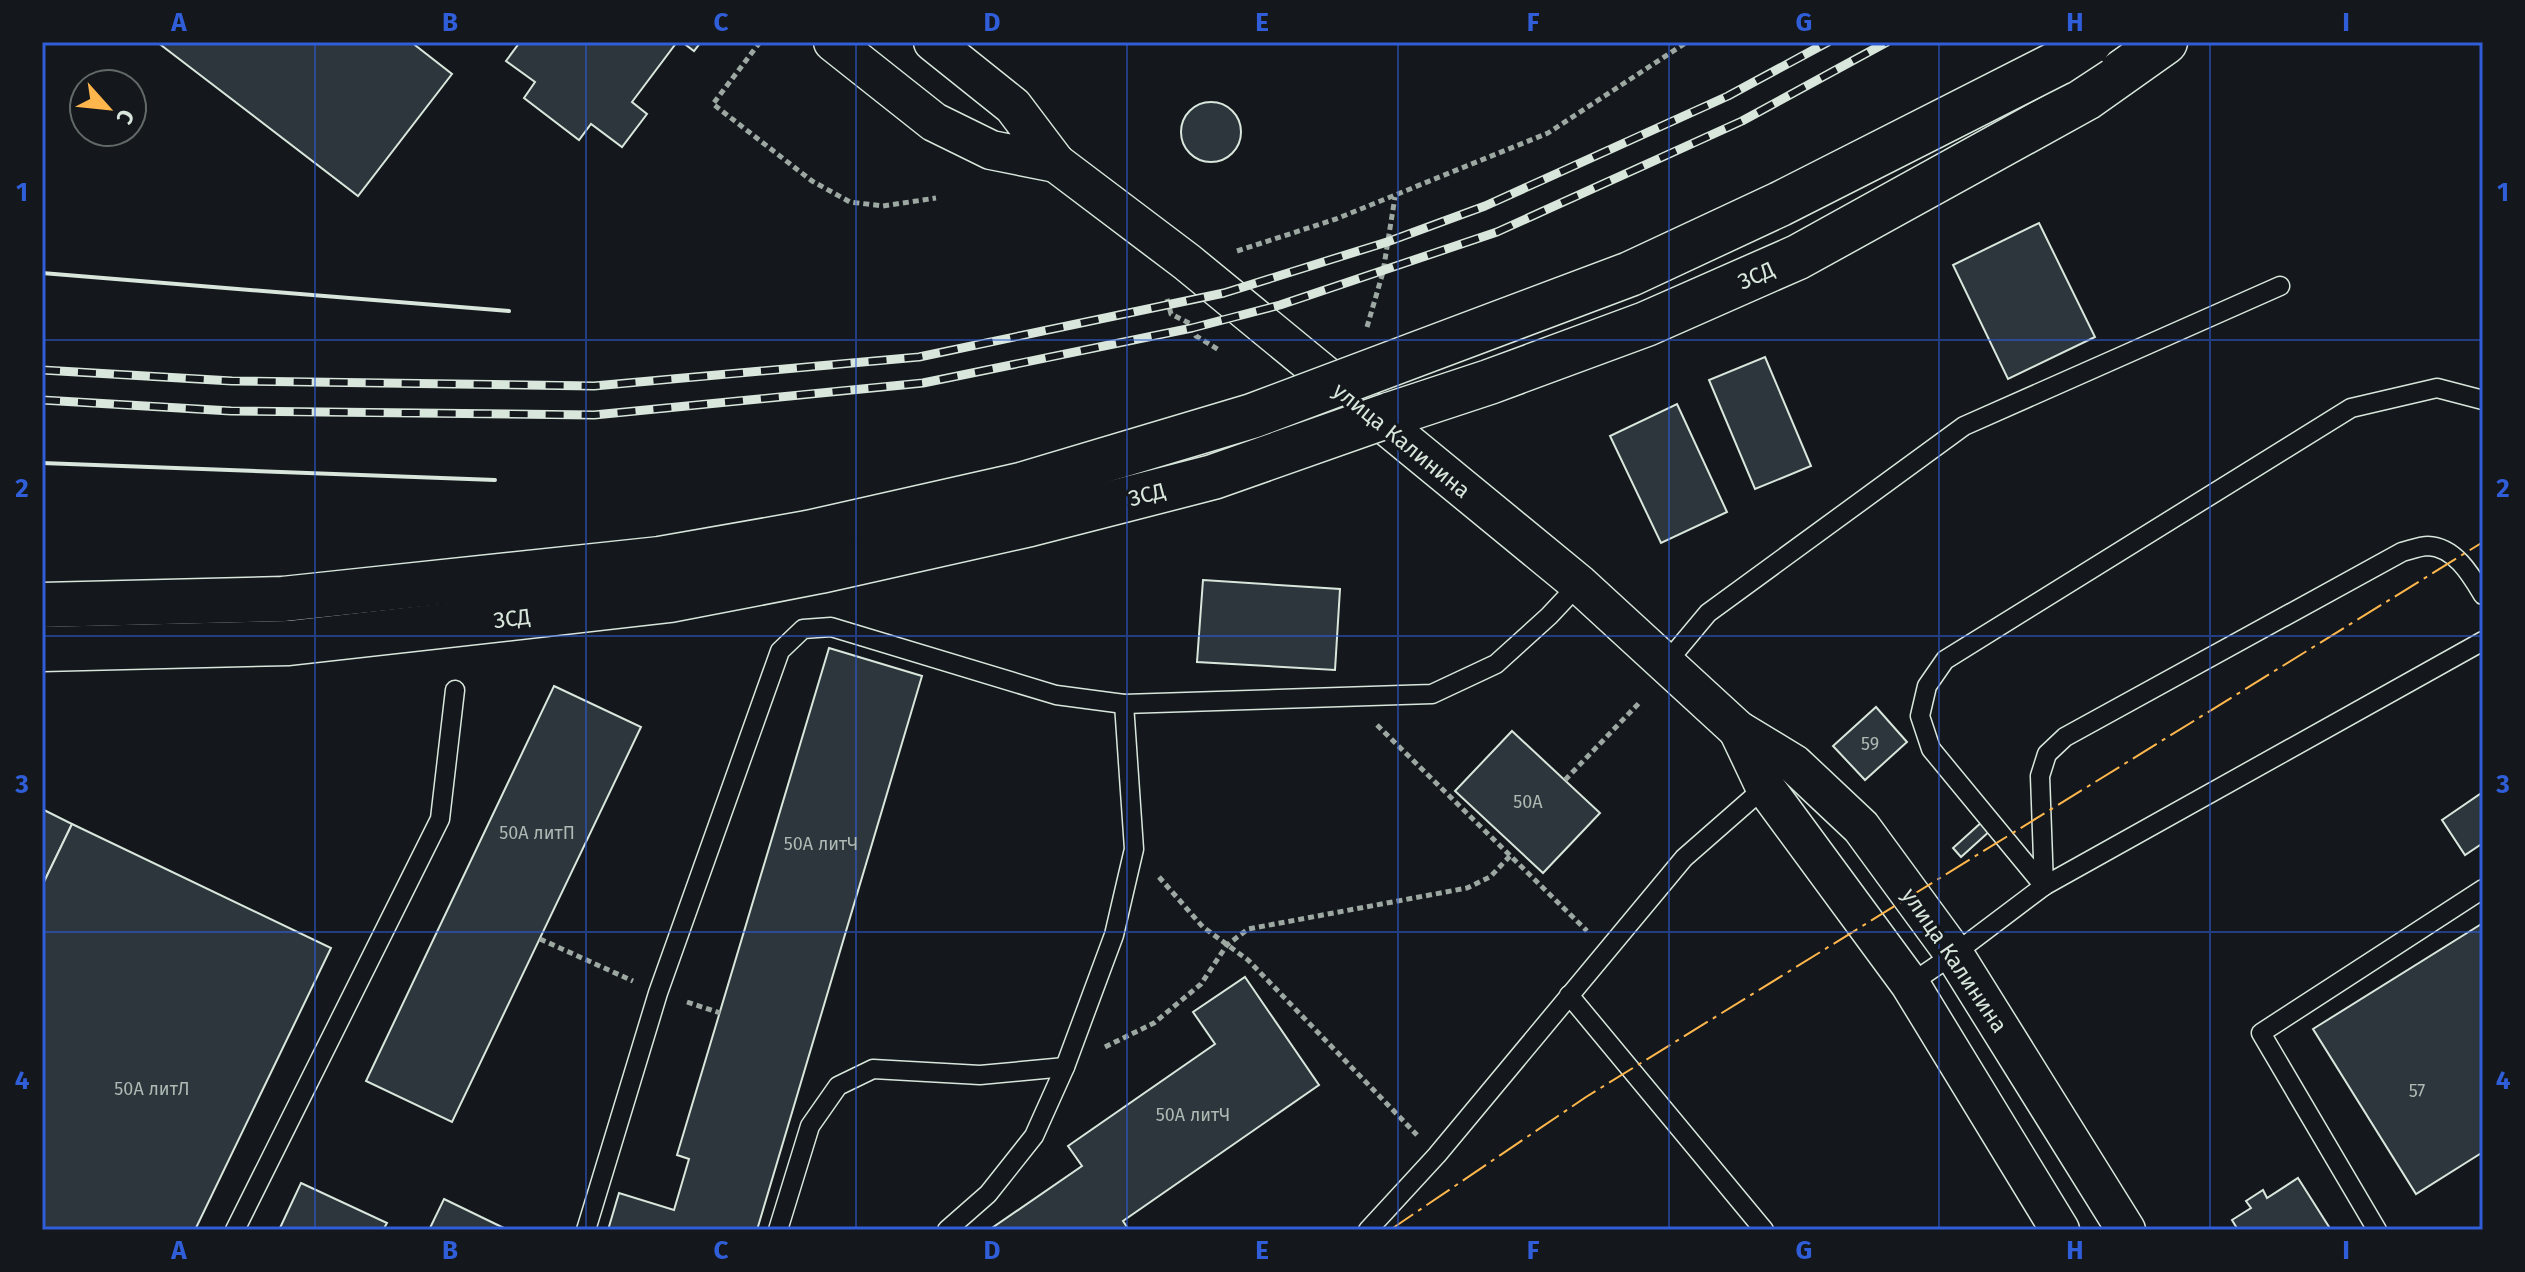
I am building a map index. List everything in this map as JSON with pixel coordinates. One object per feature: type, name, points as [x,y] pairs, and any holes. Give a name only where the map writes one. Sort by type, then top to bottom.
[{"type":"highway","name":"ЗСД","points":[[42,605],[283,599],[660,559],[808,533],[1021,485],[1252,416],[1630,274],[1780,204],[2058,63],[2090,42]]},
{"type":"highway","name":"ЗСД","points":[[42,649],[289,643],[670,600],[1000,531],[1213,477],[1646,324],[1798,257],[2086,98],[2165,42]]},
{"type":"street","name":"улица Калинина","points":[[833,42],[934,122],[991,150],[1056,163]]},
{"type":"street","name":"улица Калинина","points":[[933,42],[1013,106],[1056,163],[1187,262],[1579,584],[1738,730],[1794,764],[1861,827],[1954,954],[2126,1230]]},
{"type":"street","name":"улица Калинина","points":[[1738,730],[1765,787],[1910,984],[2060,1230]]},
{"type":"lane","points":[[1667,662],[1708,613],[1964,426],[2280,286]]},
{"type":"lane","points":[[2044,886],[1931,749],[1920,716],[1927,686],[1945,660],[2351,408],[2437,388],[2483,400]]},
{"type":"lane","points":[[2044,886],[2040,776],[2047,754],[2065,737],[2402,552],[2427,546],[2451,554],[2470,573],[2483,595]]},
{"type":"lane","points":[[586,1230],[658,993],[780,651],[803,629],[831,627],[1056,695],[1124,704],[1432,694],[1496,664],[1579,584]]},
{"type":"lane","points":[[1910,984],[2044,886],[2483,641]]},
{"type":"lane","points":[[235,1230],[440,819],[455,690]]},
{"type":"lane","points":[[947,1230],[988,1194],[1034,1136],[1065,1067],[1114,935],[1134,849],[1124,704]]},
{"type":"lane","points":[[1368,1230],[1437,1155],[1684,858],[1765,787]]},
{"type":"lane","points":[[2377,1230],[2261,1033],[2483,889]]},
{"type":"lane","points":[[1569,995],[1764,1230]]},
{"type":"lane","points":[[778,1230],[810,1126],[838,1086],[873,1069],[980,1075],[1065,1067]]},
{"type":"path","points":[[760,42],[713,104],[812,181],[850,202],[883,206],[936,198]]},
{"type":"path","points":[[1187,262],[1251,248],[1336,219],[1548,133],[1687,42]]},
{"type":"path","points":[[1363,340],[1383,272],[1395,196]]},
{"type":"path","points":[[1167,299],[1171,314],[1191,324],[1196,336],[1219,350]]},
{"type":"path","points":[[1347,697],[1607,950]]},
{"type":"path","points":[[1565,780],[1641,701]]},
{"type":"path","points":[[1134,849],[1203,927],[1248,960],[1437,1155]]},
{"type":"path","points":[[1065,1067],[1154,1023],[1201,984],[1227,945],[1248,929],[1467,888],[1490,877],[1510,856]]},
{"type":"building","points":[[157,42],[411,42],[452,74],[358,196]]},
{"type":"building","points":[[520,42],[677,42],[632,102],[647,114],[622,147],[591,124],[579,140],[524,98],[535,82],[506,61]]},
{"type":"building","points":[[682,42],[701,42],[694,51]]},
{"type":"building","points":[[1211,102],[1232,111],[1241,132],[1232,153],[1211,162],[1190,153],[1181,132],[1190,111]]},
{"type":"building","points":[[2039,223],[2095,337],[2008,379],[1953,265]]},
{"type":"building","points":[[1765,357],[1811,466],[1755,489],[1709,380]]},
{"type":"building","points":[[1677,404],[1727,512],[1661,543],[1610,436]]},
{"type":"building","points":[[1203,580],[1340,589],[1335,670],[1197,662]]},
{"type":"building","points":[[829,648],[922,676],[757,1230],[608,1230],[619,1193],[674,1210],[689,1159],[677,1155]]},
{"type":"building","points":[[554,686],[641,727],[452,1122],[366,1081]]},
{"type":"building","points":[[1876,707],[1907,742],[1865,780],[1833,746]]},
{"type":"building","points":[[1512,731],[1600,813],[1543,873],[1455,791]]},
{"type":"building","points":[[2483,792],[2483,843],[2465,855],[2442,820]]},
{"type":"building","points":[[42,809],[72,824],[42,886]]},
{"type":"building","points":[[1983,821],[1991,830],[1961,857],[1953,848]]},
{"type":"building","points":[[72,824],[331,948],[195,1230],[42,1230],[42,886]]},
{"type":"building","points":[[2483,923],[2483,1152],[2416,1194],[2313,1029]]},
{"type":"building","points":[[1245,977],[1319,1085],[1123,1221],[1129,1230],[989,1230],[1082,1166],[1068,1146],[1215,1044],[1193,1012]]},
{"type":"building","points":[[2298,1178],[2331,1230],[2238,1230],[2232,1220],[2251,1208],[2246,1201],[2263,1190],[2267,1198]]},
{"type":"building","points":[[301,1183],[387,1223],[383,1230],[279,1230]]},
{"type":"building","points":[[444,1199],[508,1230],[429,1230]]},
{"type":"railway","points":[[42,370],[232,381],[594,386],[919,357],[1224,293],[1387,242],[1485,206],[1728,96],[1828,42]]},
{"type":"railway","points":[[42,400],[231,411],[594,415],[923,383],[1192,328],[1280,305],[1497,232],[1742,121],[1887,42]]},
{"type":"wall","points":[[42,273],[509,311]]},
{"type":"wall","points":[[42,463],[495,480]]},
{"type":"power","points":[[1390,1230],[1586,1097],[2483,542]]}]
